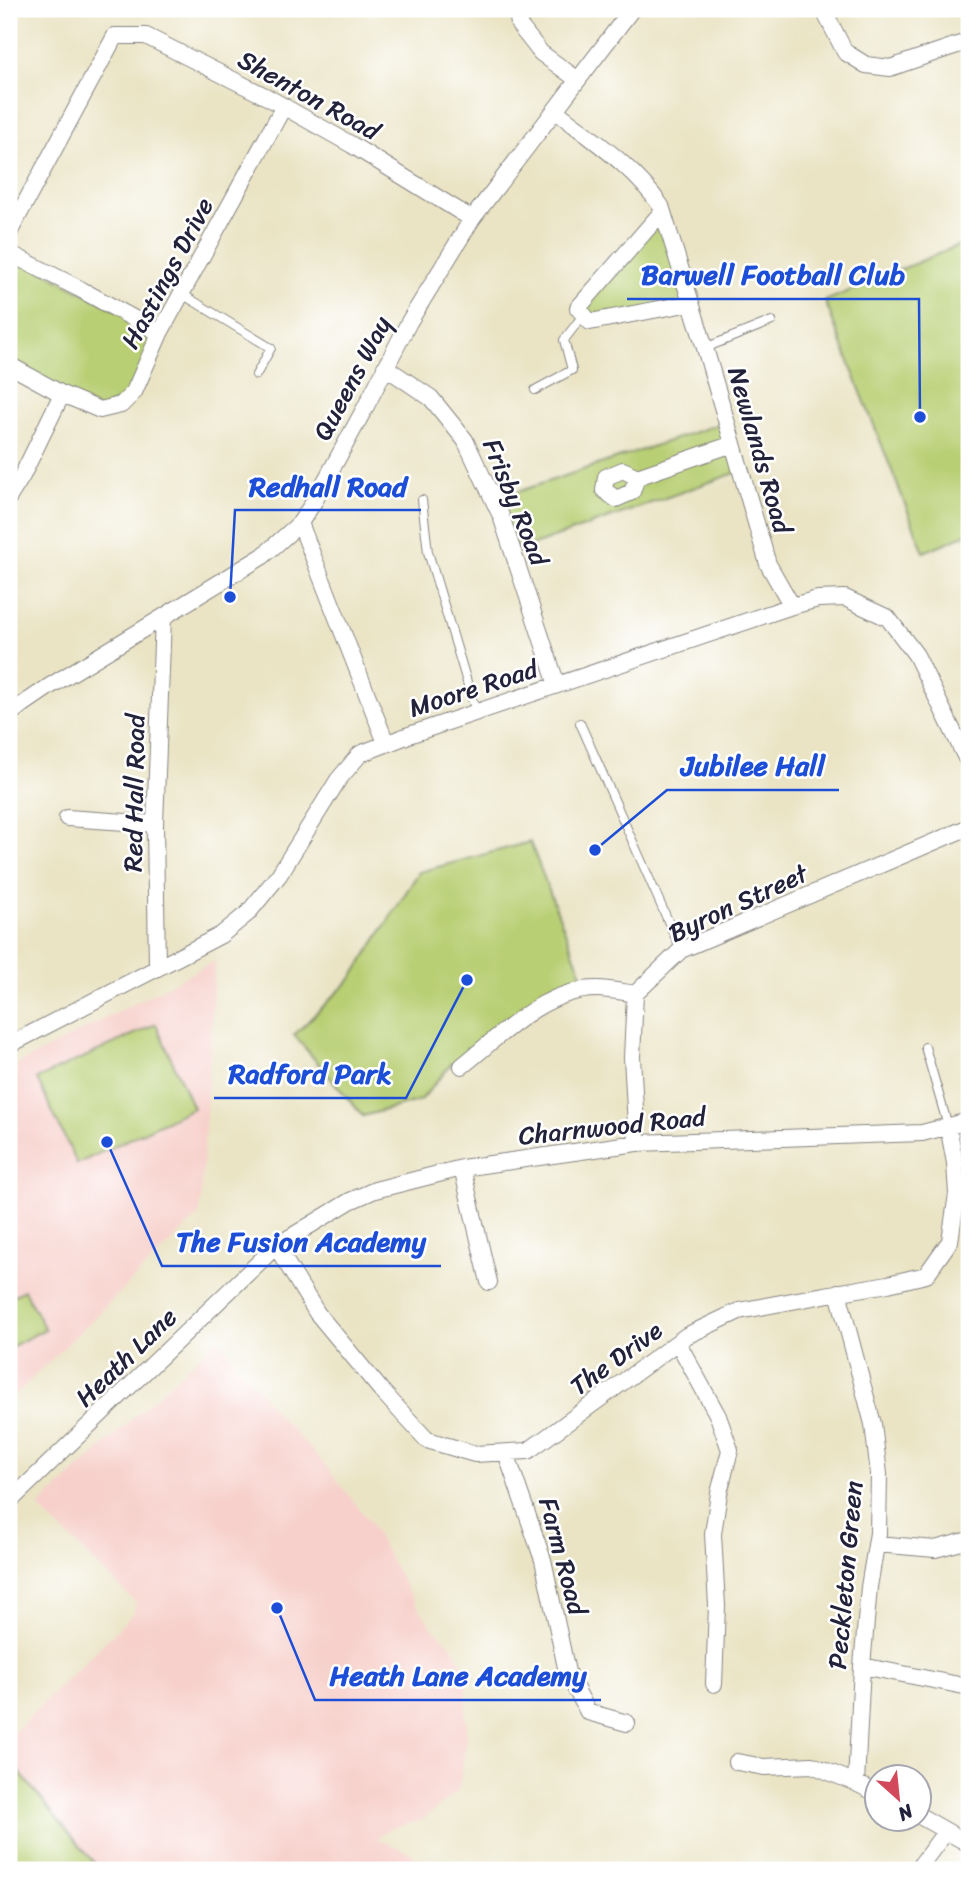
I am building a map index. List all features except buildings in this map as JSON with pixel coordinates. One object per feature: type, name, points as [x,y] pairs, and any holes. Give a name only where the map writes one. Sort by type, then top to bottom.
[{"type":"street","points":[[517,9],[519,25],[541,53],[578,80]]},
{"type":"street","name":"Queens Way","points":[[9,714],[50,686],[263,556],[300,523],[315,500],[409,322],[472,219],[632,9]]},
{"type":"street","points":[[822,9],[845,52],[866,65],[890,68],[969,41]]},
{"type":"street","name":"Shenton Road","points":[[9,233],[115,36],[146,36],[284,106],[472,219]]},
{"type":"street","name":"Hastings Drive","points":[[9,365],[62,394],[100,410],[121,405],[134,392],[160,333],[284,106]]},
{"type":"street","name":"Newlands Road","points":[[556,111],[614,156],[649,189],[660,206],[768,564],[792,606]]},
{"type":"street","points":[[662,212],[578,307],[590,322],[691,303]]},
{"type":"street","points":[[9,253],[160,333]]},
{"type":"street","name":"Frisby Road","points":[[385,367],[431,398],[464,440],[501,516],[557,685]]},
{"type":"street","points":[[9,497],[62,394]]},
{"type":"street","points":[[637,477],[733,444]]},
{"type":"street","points":[[300,523],[386,743]]},
{"type":"street","name":"Moore Road","points":[[9,1045],[221,934],[248,913],[279,875],[338,780],[360,754],[476,712],[792,606],[818,599],[845,598],[888,618],[916,655],[969,764]]},
{"type":"street","name":"Red Hall Road","points":[[157,968],[155,824],[163,618]]},
{"type":"street","points":[[66,818],[155,824]]},
{"type":"street","name":"Byron Street","points":[[635,994],[681,950],[969,827]]},
{"type":"street","points":[[463,1066],[533,1009],[566,994],[597,989],[635,994],[632,1057],[637,1143]]},
{"type":"street","name":"Charnwood Road","points":[[276,1247],[350,1201],[375,1190],[462,1168],[637,1143],[922,1133],[969,1121]]},
{"type":"street","name":"The Drive","points":[[276,1247],[317,1313],[427,1440],[475,1454],[528,1451],[686,1336],[739,1311],[926,1275],[950,1241],[957,1195],[955,1163],[948,1126]]},
{"type":"street","points":[[462,1168],[489,1282]]},
{"type":"street","name":"Heath Lane","points":[[12,1494],[276,1247]]},
{"type":"street","name":"Peckleton Green","points":[[838,1292],[873,1424],[879,1474],[877,1544],[869,1587],[862,1666],[856,1783]]},
{"type":"street","points":[[678,1343],[718,1416],[730,1451],[719,1493],[713,1534],[717,1606],[714,1684]]},
{"type":"street","name":"Farm Road","points":[[506,1453],[543,1560],[567,1672],[588,1712],[627,1723]]},
{"type":"street","points":[[877,1544],[935,1549],[969,1540]]},
{"type":"street","points":[[862,1666],[969,1687]]},
{"type":"street","points":[[737,1762],[764,1767],[812,1765],[862,1786]]},
{"type":"street","points":[[932,1823],[969,1844]]},
{"type":"street","points":[[917,1870],[946,1831]]},
{"type":"lane","points":[[182,294],[271,348],[256,375]]},
{"type":"lane","points":[[535,390],[572,370],[564,340],[584,314]]},
{"type":"lane","points":[[705,348],[772,321]]},
{"type":"lane","points":[[422,500],[428,552],[476,712]]},
{"type":"lane","points":[[580,723],[681,950]]},
{"type":"lane","points":[[925,1047],[948,1126]]},
{"type":"shaded area","points":[[215,961],[200,1214],[9,1401],[9,1069]]},
{"type":"shaded area","points":[[218,1339],[278,1415],[324,1464],[369,1521],[407,1590],[432,1627],[451,1645],[463,1665],[466,1683],[466,1741],[458,1791],[422,1820],[389,1829],[376,1839],[409,1852],[425,1870],[9,1870],[9,1737],[134,1613],[136,1603],[38,1507]]},
{"type":"green space","points":[[661,206],[691,303],[590,322],[578,308]]},
{"type":"green space","points":[[969,241],[969,533],[924,552],[825,301]]},
{"type":"green space","points":[[9,253],[160,333],[134,392],[100,410],[9,365]]},
{"type":"green space","points":[[722,423],[741,471],[542,542],[517,550],[493,500]]},
{"type":"green space","points":[[530,842],[585,982],[531,1004],[458,1062],[452,1063],[421,1100],[363,1116],[294,1035],[351,979],[419,872]]},
{"type":"green space","points":[[156,1024],[193,1108],[77,1164],[37,1079]]},
{"type":"green space","points":[[24,1290],[45,1329],[9,1348],[9,1298]]},
{"type":"green space","points":[[9,1760],[100,1870],[9,1870]]},
{"type":"place","name":"Barwell Football Club","points":[[920,417]]},
{"type":"place","name":"Redhall Road","points":[[230,597]]},
{"type":"place","name":"Jubilee Hall","points":[[595,850]]},
{"type":"place","name":"Radford Park","points":[[467,980]]},
{"type":"place","name":"The Fusion Academy","points":[[107,1142]]},
{"type":"place","name":"Heath Lane Academy","points":[[277,1608]]}]
